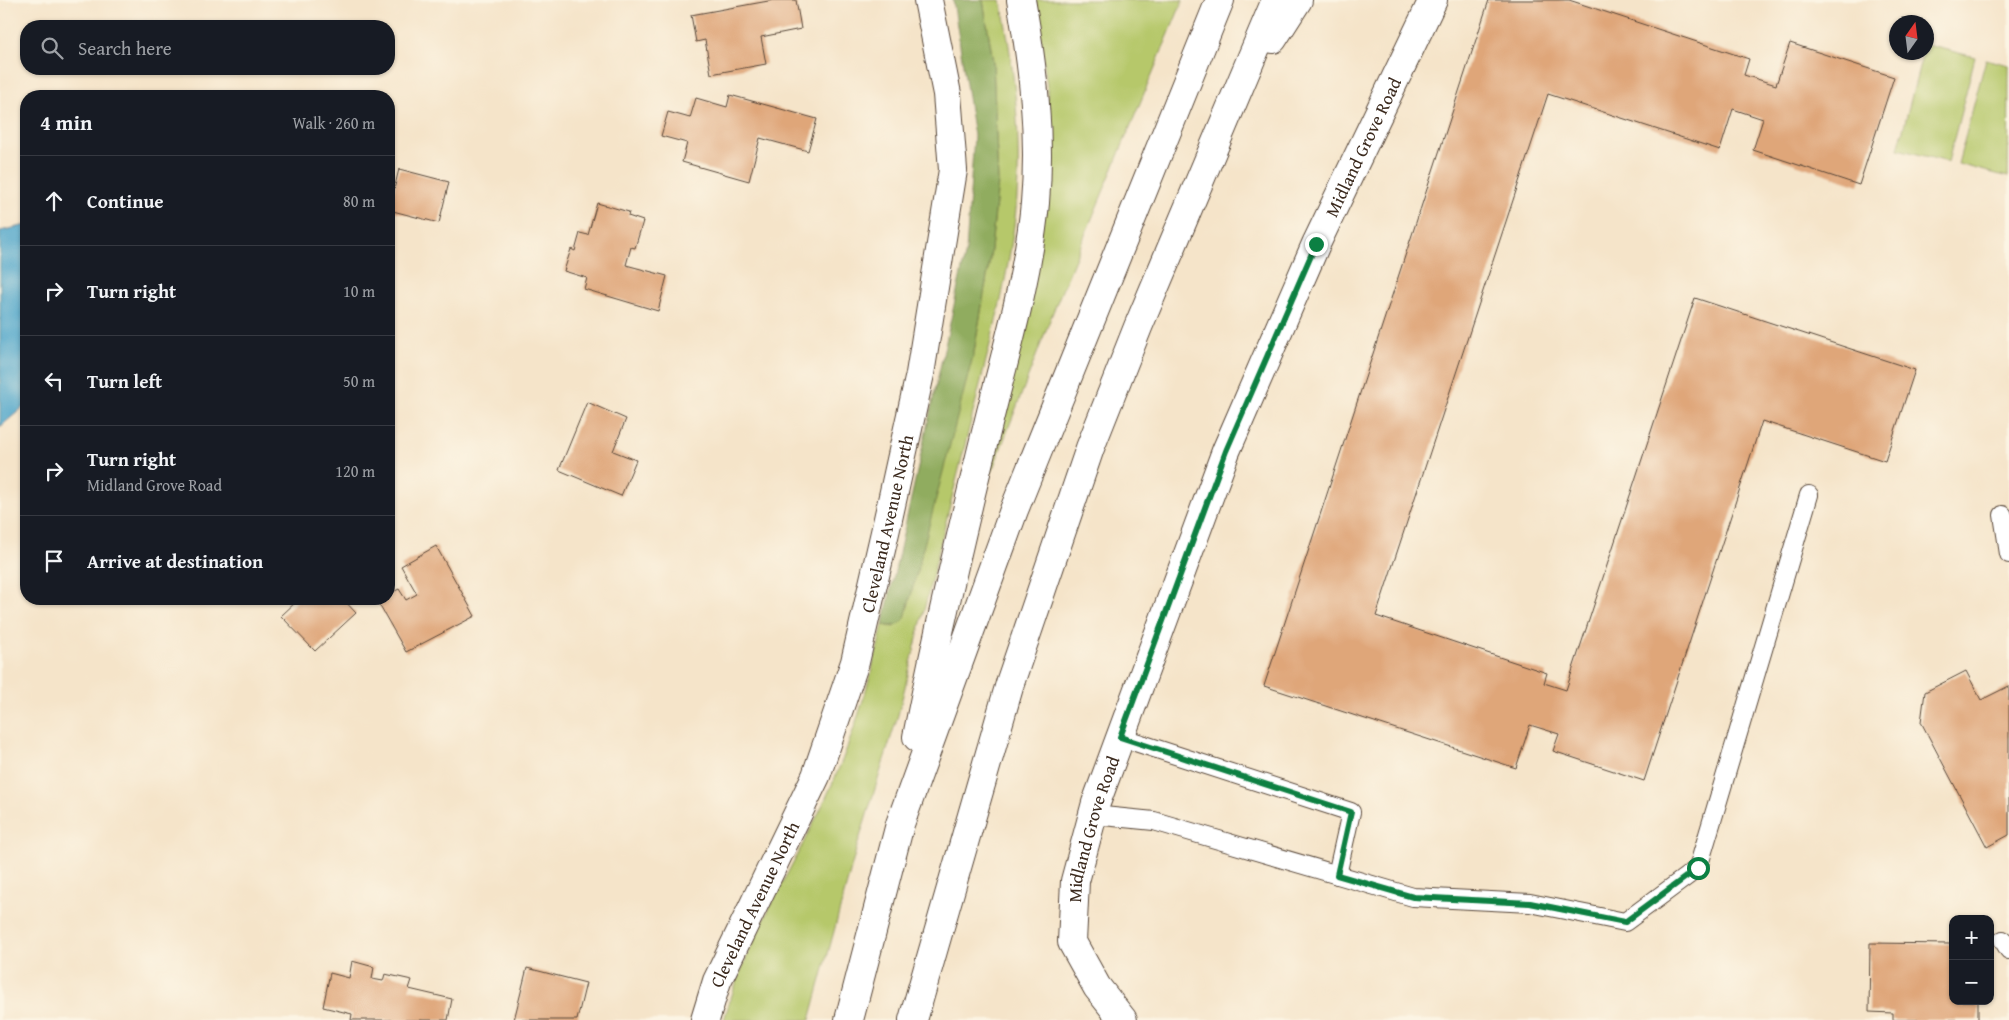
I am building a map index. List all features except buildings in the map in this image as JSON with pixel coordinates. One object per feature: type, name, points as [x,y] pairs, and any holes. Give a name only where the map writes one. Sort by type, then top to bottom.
[{"type":"main road","name":"Cleveland Avenue North","points":[[705,1020],[717,981],[816,776],[855,662],[920,374],[953,170],[947,94],[928,0]]},
{"type":"main road","points":[[849,1020],[900,824],[952,573],[1025,275],[1035,202],[1037,129],[1031,56],[1021,0]]},
{"type":"main road","points":[[900,824],[1021,492],[1220,0]]},
{"type":"main road","points":[[913,1020],[1011,680],[1046,572],[1111,393],[1276,0]]},
{"type":"main road","points":[[1246,71],[1280,30],[1298,0]]},
{"type":"main road","name":"Midland Grove Road","points":[[1123,1020],[1097,987],[1072,942],[1075,881],[1093,815],[1226,451],[1316,244],[1433,0]]},
{"type":"lane","points":[[1093,815],[1154,821],[1413,897],[1530,903],[1625,922],[1698,868],[1809,494]]},
{"type":"lane","points":[[2003,516],[2009,554]]},
{"type":"lane","points":[[1120,737],[1351,812],[1337,875]]},
{"type":"green space","points":[[953,0],[983,0],[993,61],[998,182],[990,259],[974,352],[905,618],[898,625],[890,626],[883,625],[966,251],[974,136]]},
{"type":"green space","points":[[983,0],[1001,0],[1011,59],[1017,119],[1018,180],[1016,210],[1001,300],[898,715],[856,850],[810,1020],[724,1020],[733,991],[756,936],[824,802],[843,759],[872,670],[883,625],[894,627],[974,352],[990,259],[998,182],[993,61]]},
{"type":"green space","points":[[1036,0],[1183,0],[1053,312],[987,484],[1049,142],[1047,87]]},
{"type":"green space","points":[[1934,47],[1975,57],[1948,162],[1898,149],[1921,60],[1934,60]]},
{"type":"green space","points":[[1986,59],[2009,65],[2008,177],[1958,164]]},
{"type":"water","points":[[20,226],[20,410],[0,427],[0,231]]},
{"type":"route","points":[[1316,244],[1226,451],[1120,737],[1351,812],[1337,875],[1413,897],[1530,903],[1625,922],[1698,868]]}]
